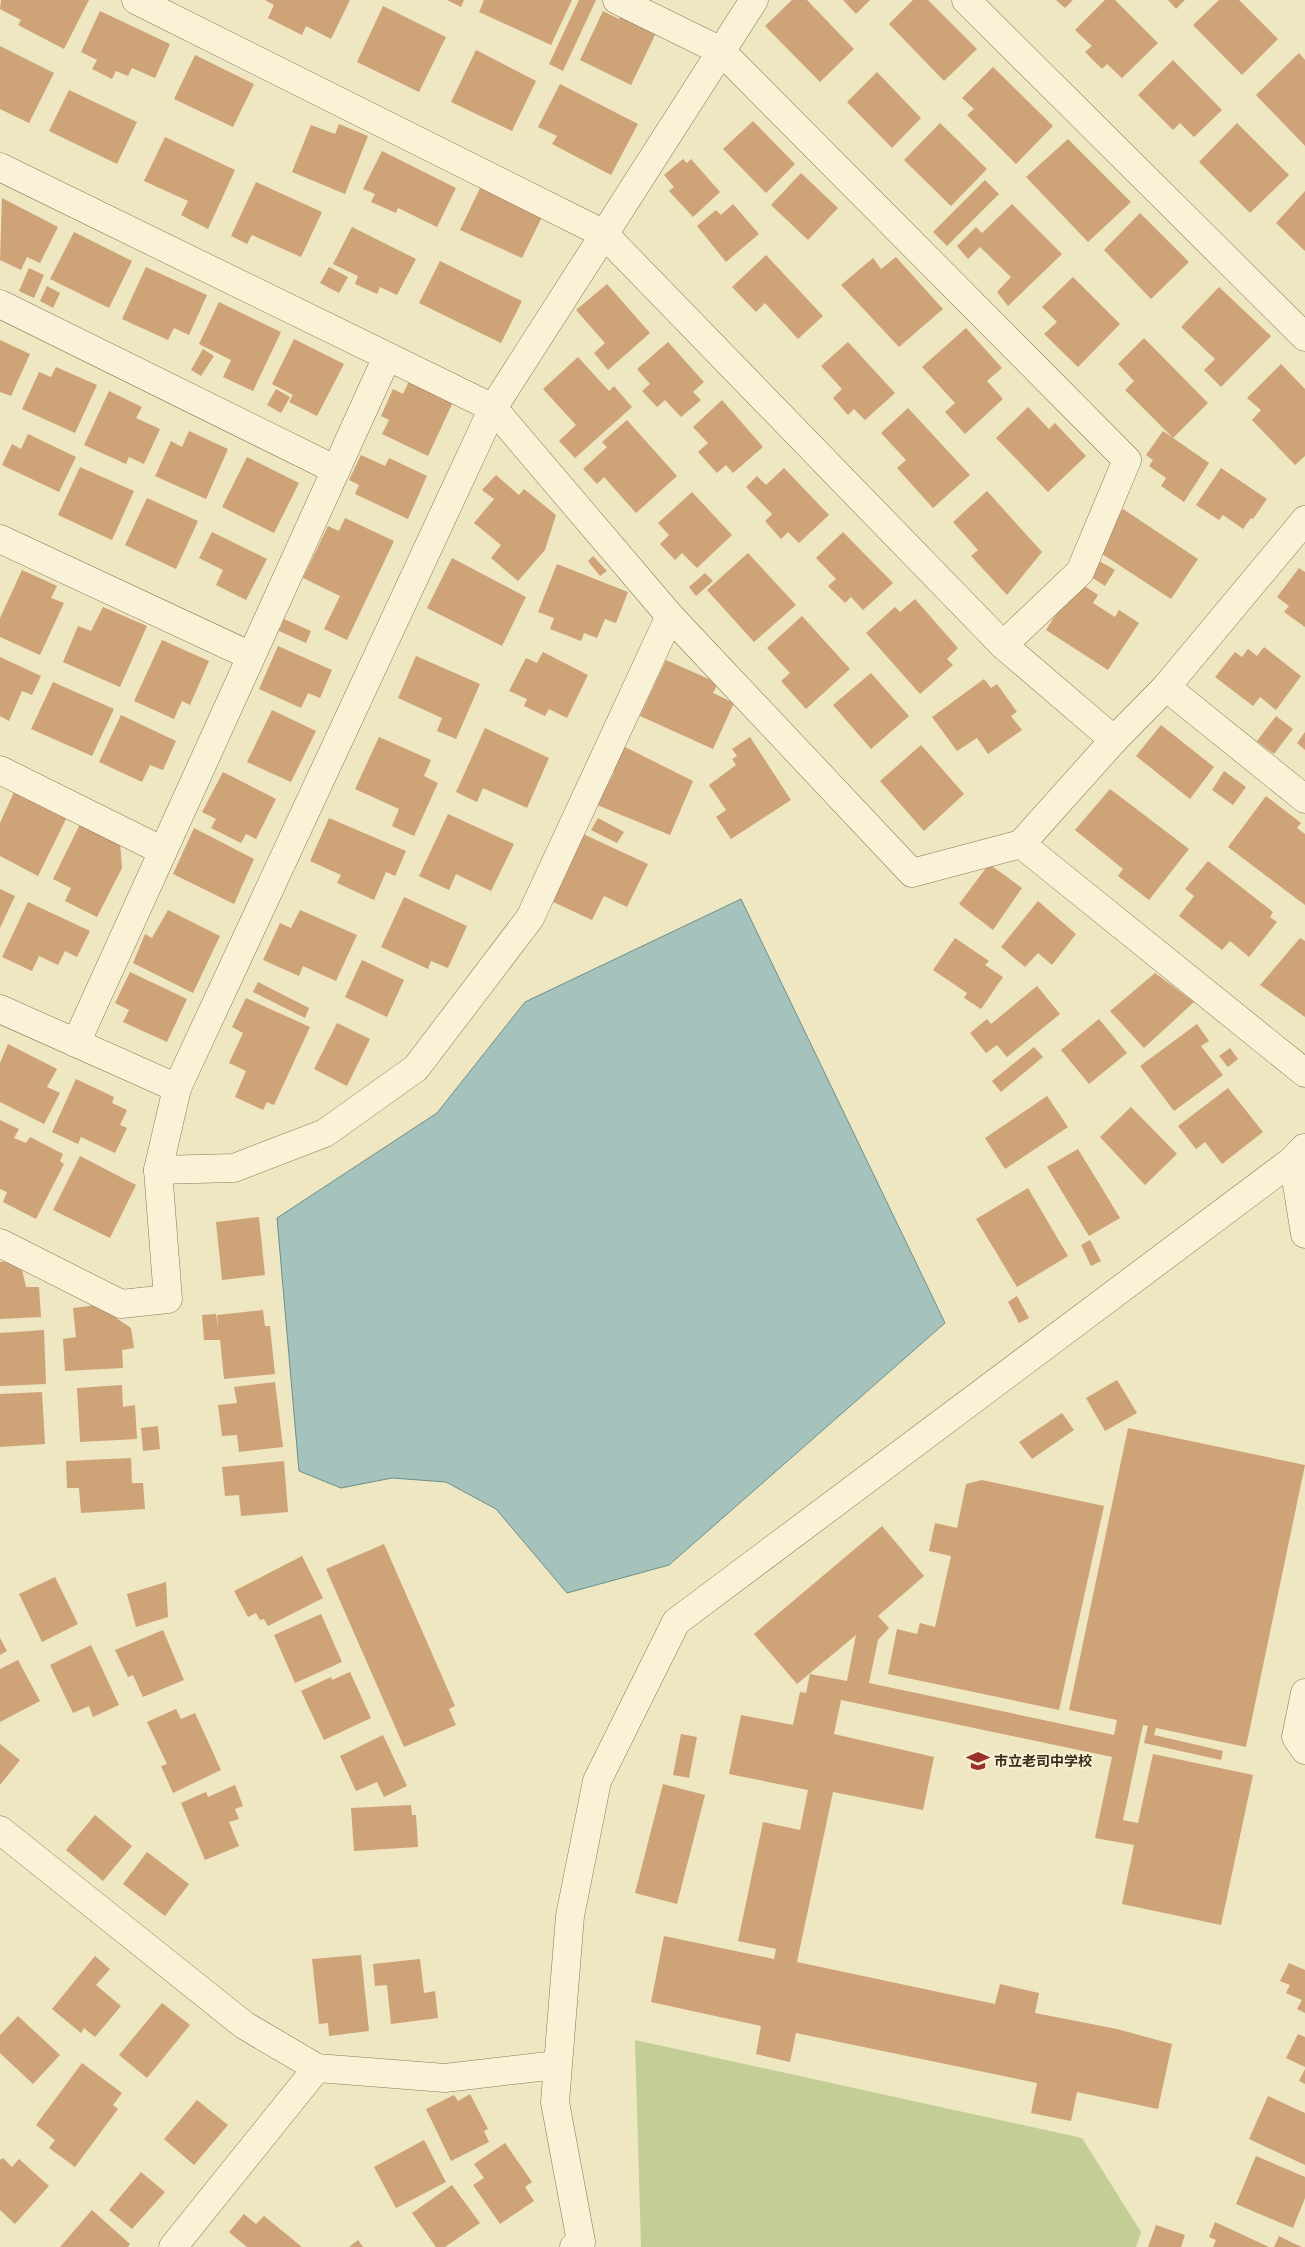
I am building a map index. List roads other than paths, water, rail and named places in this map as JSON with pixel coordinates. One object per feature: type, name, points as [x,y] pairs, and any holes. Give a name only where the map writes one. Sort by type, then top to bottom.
[{"type":"street","points":[[136,0],[604,234],[1003,645],[1114,740]]},
{"type":"street","points":[[617,0],[721,51],[1127,460],[1080,572],[1003,645]]},
{"type":"street","points":[[0,1243],[121,1304],[168,1299],[158,1170],[177,1088],[493,408],[754,0]]},
{"type":"street","points":[[966,0],[1305,337]]},
{"type":"street","points":[[0,168],[493,408],[670,616],[912,873],[1021,844],[1114,740],[1166,687],[1301,533]]},
{"type":"street","points":[[0,304],[336,470]]},
{"type":"street","points":[[76,1043],[387,357]]},
{"type":"street","points":[[0,539],[251,656]]},
{"type":"street","points":[[158,1170],[234,1168],[325,1133],[416,1068],[530,918],[670,616]]},
{"type":"street","points":[[1166,687],[1305,799]]},
{"type":"street","points":[[0,770],[163,851]]},
{"type":"street","points":[[1021,844],[1305,1073]]},
{"type":"street","points":[[0,1009],[177,1088]]},
{"type":"street","points":[[1299,1154],[1305,1234]]},
{"type":"street","points":[[574,2247],[581,2242],[555,2102],[570,1916],[597,1781],[676,1622],[1299,1154]]},
{"type":"street","points":[[1305,1693],[1296,1737],[1305,1750]]},
{"type":"street","points":[[0,1830],[244,2025],[317,2068],[445,2078],[558,2065]]},
{"type":"street","points":[[173,2247],[317,2068]]},
{"type":"water","points":[[741,899],[945,1323],[669,1565],[567,1593],[496,1509],[446,1482],[392,1478],[341,1488],[299,1471],[277,1218],[437,1113],[525,1002]]},
{"type":"place","name":"市立老司中学校","points":[[978,1761]]}]
